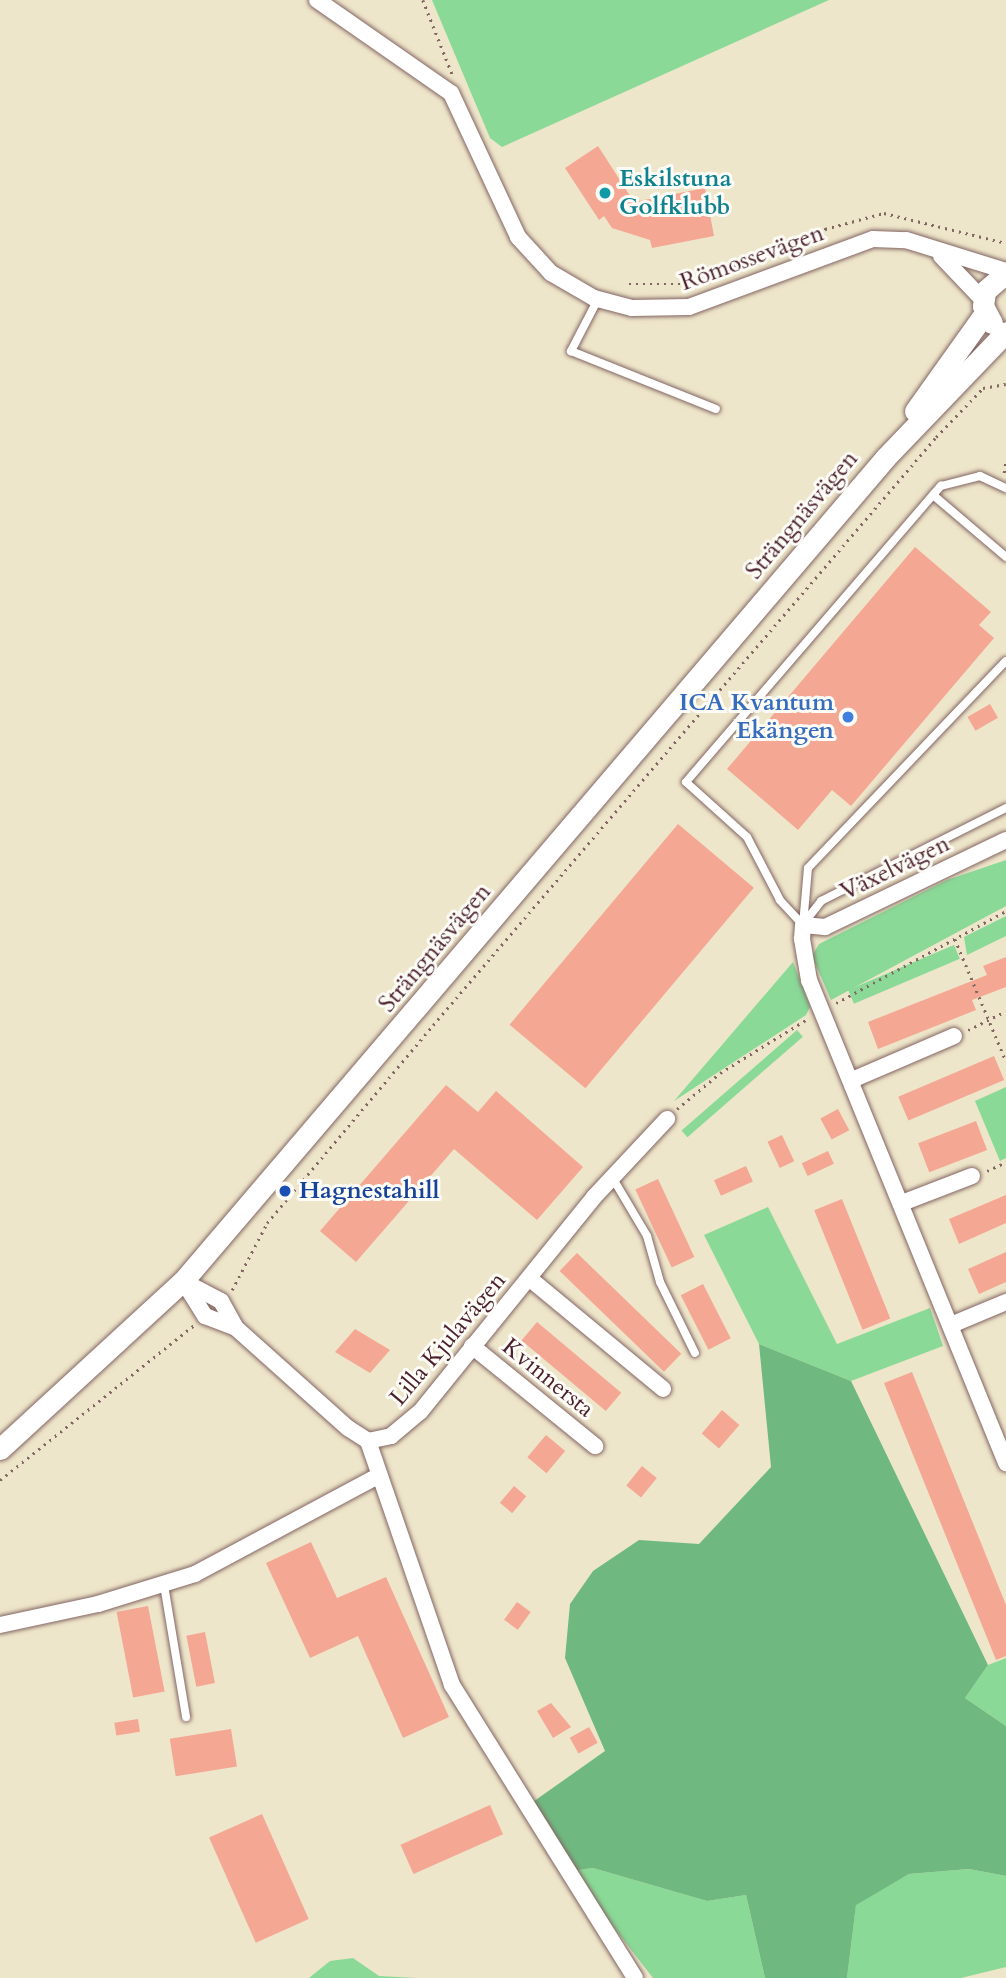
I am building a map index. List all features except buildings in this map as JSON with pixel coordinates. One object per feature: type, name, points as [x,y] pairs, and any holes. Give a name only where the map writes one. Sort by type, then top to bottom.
[{"type":"main road","name":"Strängnäsvägen","points":[[886,457],[984,306],[989,284],[1006,272]]},
{"type":"main road","points":[[984,306],[1006,331]]},
{"type":"main road","name":"Strängnäsvägen","points":[[0,1449],[183,1281],[886,457],[1006,331]]},
{"type":"street","name":"Römossevägen","points":[[317,0],[450,93],[518,237],[551,273],[598,299],[632,308],[689,307],[873,239],[906,240],[1006,272]]},
{"type":"street","points":[[934,251],[984,306]]},
{"type":"street","name":"Växelvägen","points":[[803,925],[825,927],[1006,840]]},
{"type":"street","points":[[803,925],[802,960],[1004,1452]]},
{"type":"street","points":[[852,1080],[954,1036]]},
{"type":"street","name":"Lilla Kjulavägen","points":[[368,1441],[408,1424],[612,1177],[667,1119]]},
{"type":"street","points":[[902,1203],[972,1175]]},
{"type":"street","name":"Lilla Kjulavägen","points":[[529,1278],[663,1389]]},
{"type":"street","points":[[183,1281],[205,1316],[236,1328],[368,1441],[377,1476],[452,1685],[635,1978]]},
{"type":"street","points":[[951,1325],[1006,1302]]},
{"type":"street","name":"Kvinnersta","points":[[472,1346],[595,1446]]},
{"type":"street","points":[[0,1625],[164,1585],[217,1563],[377,1476]]},
{"type":"lane","points":[[598,299],[571,351],[716,409]]},
{"type":"lane","points":[[803,925],[780,900],[747,837],[686,782],[933,495],[960,477],[1004,486]]},
{"type":"lane","points":[[933,495],[1006,557]]},
{"type":"lane","points":[[803,925],[807,868],[1006,661]]},
{"type":"lane","points":[[803,925],[821,901],[1006,808]]},
{"type":"lane","points":[[612,1177],[647,1236],[660,1282],[695,1353]]},
{"type":"lane","points":[[164,1585],[186,1717]]},
{"type":"path","points":[[423,0],[453,71],[450,93]]},
{"type":"path","points":[[229,1295],[267,1223],[442,1015],[936,437],[983,388],[1006,384]]},
{"type":"path","points":[[1004,486],[1006,458]]},
{"type":"path","points":[[955,939],[1006,1062]]},
{"type":"path","points":[[954,1036],[1006,1012]]},
{"type":"path","points":[[972,1175],[1006,1162]]},
{"type":"path","points":[[0,1480],[197,1324]]},
{"type":"green space","points":[[432,0],[829,0],[502,147],[490,138]]},
{"type":"green space","points":[[1006,860],[1006,906],[831,1000],[812,956],[819,944],[947,880]]},
{"type":"green space","points":[[1006,916],[1006,936],[967,955],[964,937]]},
{"type":"green space","points":[[954,945],[960,959],[854,1004],[848,990]]},
{"type":"green space","points":[[793,962],[810,1007],[806,1015],[674,1101]]},
{"type":"green space","points":[[797,1030],[803,1037],[687,1137],[682,1130]]},
{"type":"green space","points":[[1006,1087],[1006,1158],[1000,1161],[975,1101]]},
{"type":"green space","points":[[768,1207],[837,1344],[930,1308],[943,1346],[851,1381],[759,1344],[704,1235]]},
{"type":"green space","points":[[759,1344],[851,1381],[988,1665],[965,1698],[1006,1726],[1006,1876],[969,1869],[909,1874],[856,1905],[847,1978],[765,1978],[746,1895],[707,1901],[593,1868],[570,1871],[530,1804],[605,1751],[565,1658],[570,1604],[593,1571],[639,1540],[699,1544],[771,1467]]},
{"type":"green space","points":[[1006,1658],[1006,1726],[965,1698],[988,1665]]},
{"type":"green space","points":[[593,1868],[707,1901],[746,1895],[765,1978],[653,1978],[570,1871]]},
{"type":"green space","points":[[969,1869],[1006,1876],[1006,1967],[961,1978],[847,1978],[856,1904],[909,1874]]},
{"type":"green space","points":[[353,1958],[379,1976],[417,1978],[309,1978],[330,1961]]},
{"type":"place","name":"Eskilstuna Golfklubb","points":[[605,193]]},
{"type":"place","name":"ICA Kvantum Ekängen","points":[[848,717]]},
{"type":"place","name":"Hagnestahill","points":[[285,1191]]}]
